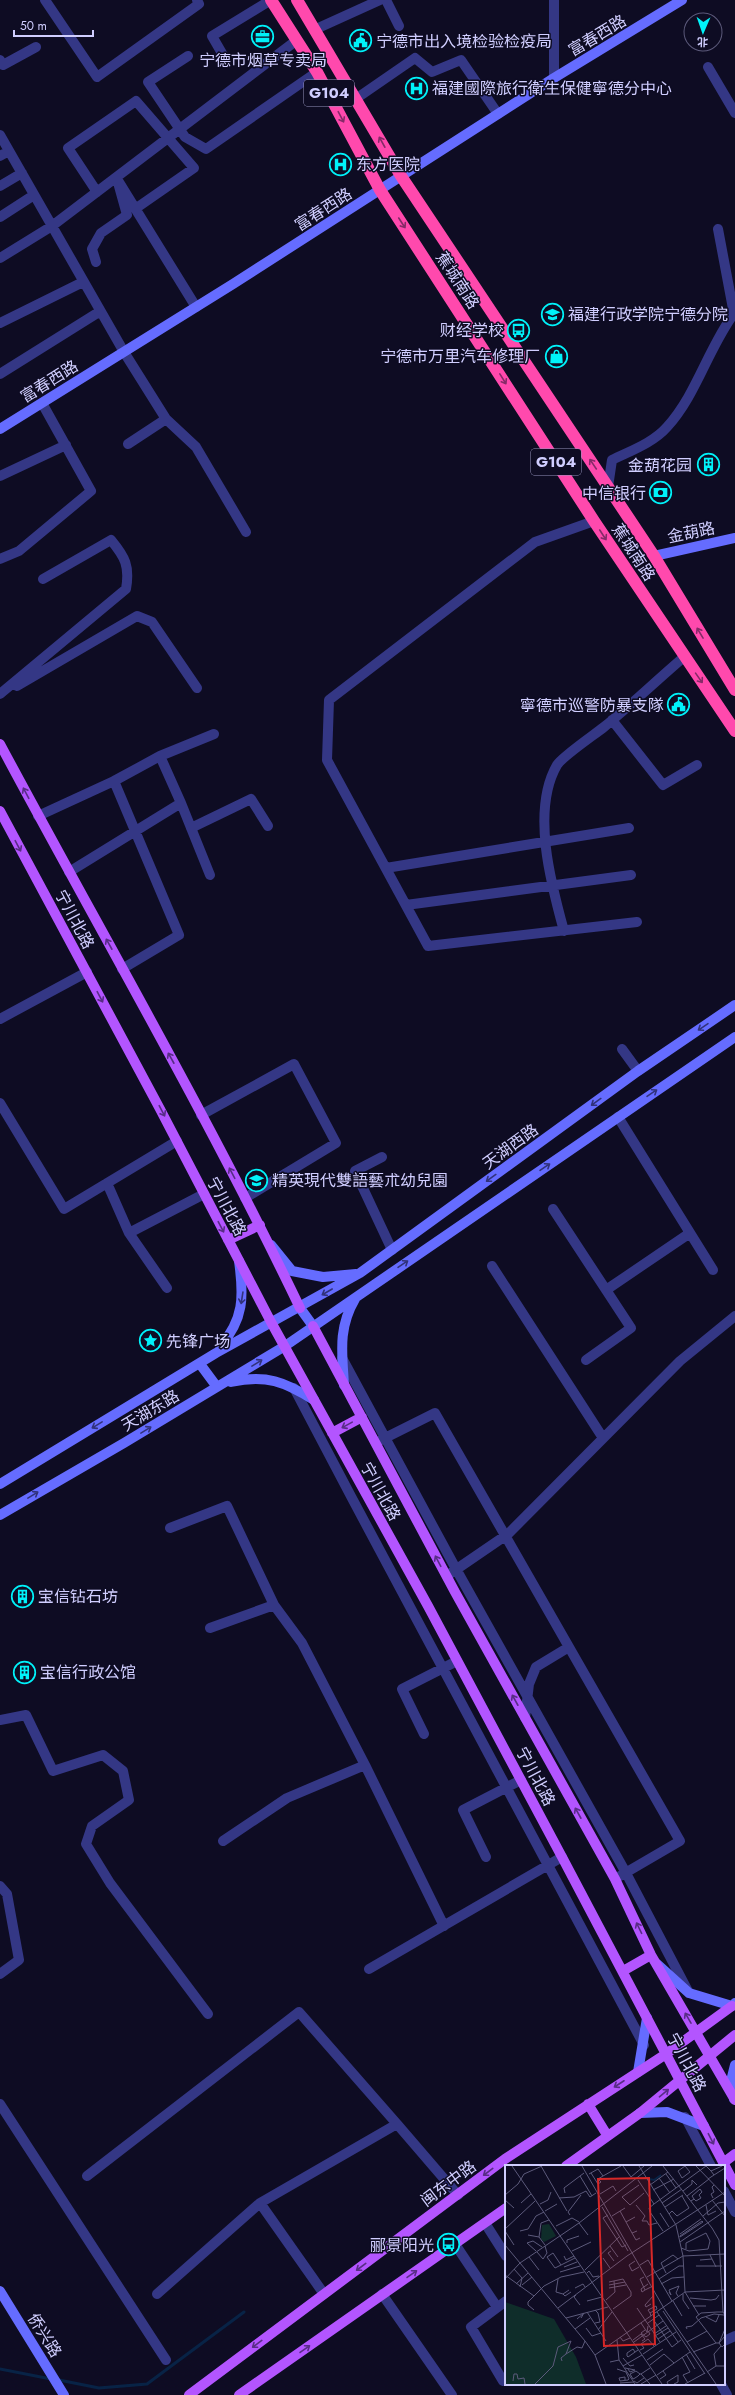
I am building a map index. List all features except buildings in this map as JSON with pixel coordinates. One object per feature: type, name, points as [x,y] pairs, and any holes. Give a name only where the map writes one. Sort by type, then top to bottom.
[{"type":"highway","name":"蕉城南路","points":[[271,0],[317,72],[380,190],[594,521],[735,731]]},
{"type":"highway","name":"蕉城南路","points":[[297,0],[357,98],[401,176],[654,556],[735,690]]},
{"type":"main road","name":"富春西路","points":[[0,428],[196,307],[554,78],[682,0]]},
{"type":"main road","name":"金葫路","points":[[654,556],[735,538]]},
{"type":"main road","name":"宁川北路","points":[[0,744],[260,1225],[300,1308],[313,1326],[446,1576],[615,1879],[654,1959],[735,2100]]},
{"type":"main road","name":"宁川北路","points":[[0,811],[177,1141],[271,1322],[521,1780],[723,2163]]},
{"type":"main road","name":"天湖西路","points":[[300,1308],[360,1274],[638,1071],[735,1005]]},
{"type":"main road","points":[[313,1326],[735,1037]]},
{"type":"main road","points":[[228,1240],[260,1225]]},
{"type":"main road","points":[[268,1242],[292,1271],[323,1277],[360,1274]]},
{"type":"main road","points":[[216,1353],[229,1337],[237,1319],[243,1294],[238,1259]]},
{"type":"main road","points":[[374,1263],[383,1278]]},
{"type":"main road","points":[[344,1385],[342,1358],[343,1331],[346,1315],[357,1296]]},
{"type":"main road","name":"天湖东路","points":[[0,1484],[216,1353],[271,1322],[300,1308]]},
{"type":"main road","name":"天湖东路","points":[[0,1514],[220,1386],[313,1326]]},
{"type":"main road","points":[[200,1364],[220,1386],[245,1379],[270,1379],[294,1388],[314,1400]]},
{"type":"main road","points":[[332,1433],[362,1417]]},
{"type":"main road","points":[[623,1971],[654,1959],[689,1993],[733,2005]]},
{"type":"main road","name":"闽东中路","points":[[189,2395],[505,2159],[666,2054],[733,2005]]},
{"type":"main road","points":[[638,2072],[644,2045],[647,2018]]},
{"type":"main road","points":[[567,2165],[607,2135],[640,2113],[735,2035]]},
{"type":"main road","points":[[735,2065],[732,2077],[735,2100]]},
{"type":"main road","points":[[588,2104],[607,2135]]},
{"type":"main road","points":[[640,2113],[667,2112],[685,2117],[704,2126]]},
{"type":"main road","points":[[723,2163],[735,2154]]},
{"type":"main road","name":"宁川北路","points":[[725,2167],[735,2185]]},
{"type":"main road","points":[[239,2395],[505,2209]]},
{"type":"main road","name":"侨兴路","points":[[0,2291],[61,2391]]},
{"type":"street","points":[[45,0],[97,77],[199,4],[196,0]]},
{"type":"street","points":[[223,56],[212,36],[271,0]]},
{"type":"street","points":[[316,29],[380,0]]},
{"type":"street","points":[[386,0],[399,26]]},
{"type":"street","points":[[554,0],[554,78]]},
{"type":"street","points":[[0,258],[52,226],[297,40]]},
{"type":"street","points":[[0,60],[3,65],[36,47]]},
{"type":"street","points":[[188,56],[148,82],[184,137],[206,149],[317,72]]},
{"type":"street","points":[[357,98],[415,58],[432,72],[461,60],[498,114]]},
{"type":"street","points":[[708,67],[735,113]]},
{"type":"street","points":[[97,192],[68,148],[136,101],[169,137],[194,168],[135,209]]},
{"type":"street","points":[[0,135],[99,312],[166,419],[196,447],[246,532]]},
{"type":"street","points":[[0,156],[9,151]]},
{"type":"street","points":[[0,186],[22,173]]},
{"type":"street","points":[[117,178],[196,307]]},
{"type":"street","points":[[96,262],[92,249],[101,233],[127,216],[117,178]]},
{"type":"street","points":[[0,217],[34,195]]},
{"type":"street","points":[[608,487],[612,460],[644,444],[666,428],[689,397],[734,313],[718,229]]},
{"type":"street","points":[[0,323],[83,282]]},
{"type":"street","points":[[0,374],[99,312]]},
{"type":"street","points":[[0,559],[19,551],[91,491],[42,402]]},
{"type":"street","points":[[128,444],[166,419]]},
{"type":"street","points":[[0,476],[66,445]]},
{"type":"street","points":[[594,521],[535,542],[329,700],[327,760],[428,946],[637,922]]},
{"type":"street","points":[[0,695],[126,589],[129,574],[124,555],[111,540],[43,579]]},
{"type":"street","points":[[0,695],[137,616],[152,622],[197,688]]},
{"type":"street","points":[[564,931],[552,887],[545,843],[546,794],[558,764],[612,720],[684,657]]},
{"type":"street","points":[[612,720],[663,785],[697,765]]},
{"type":"street","points":[[38,816],[114,781],[160,756],[214,734]]},
{"type":"street","points":[[160,756],[181,803],[210,876]]},
{"type":"street","points":[[114,781],[180,935],[122,969]]},
{"type":"street","points":[[191,828],[250,799],[268,826]]},
{"type":"street","points":[[69,872],[181,803]]},
{"type":"street","points":[[386,868],[629,828]]},
{"type":"street","points":[[406,905],[552,887],[631,875]]},
{"type":"street","points":[[0,1019],[87,972]]},
{"type":"street","points":[[622,1049],[638,1071]]},
{"type":"street","points":[[201,1115],[294,1064],[336,1143],[245,1198]]},
{"type":"street","points":[[0,1103],[64,1209],[177,1141]]},
{"type":"street","points":[[618,1117],[714,1270]]},
{"type":"street","points":[[382,1157],[355,1171],[392,1250]]},
{"type":"street","points":[[107,1183],[129,1233],[167,1288]]},
{"type":"street","points":[[129,1233],[204,1194]]},
{"type":"street","points":[[553,1209],[631,1328],[586,1360]]},
{"type":"street","points":[[606,1290],[690,1233]]},
{"type":"street","points":[[492,1266],[603,1438]]},
{"type":"street","points":[[446,1576],[505,1536],[680,1361],[735,1316]]},
{"type":"street","points":[[342,1358],[456,1569],[626,1872],[689,1993]]},
{"type":"street","points":[[294,1388],[441,1669],[507,1787],[644,2045]]},
{"type":"street","points":[[376,1443],[435,1413],[680,1842],[615,1879]]},
{"type":"street","points":[[170,1528],[227,1506],[274,1605],[302,1643],[365,1765],[444,1926]]},
{"type":"street","points":[[210,1628],[274,1605]]},
{"type":"street","points":[[525,1718],[529,1684],[536,1667],[569,1647]]},
{"type":"street","points":[[424,1734],[402,1689],[457,1661]]},
{"type":"street","points":[[0,1720],[26,1715],[53,1771],[103,1755],[123,1771],[129,1800],[92,1826],[86,1844],[110,1883],[208,2014]]},
{"type":"street","points":[[223,1841],[287,1798],[365,1765]]},
{"type":"street","points":[[486,1857],[463,1810],[521,1780]]},
{"type":"street","points":[[369,1969],[562,1857]]},
{"type":"street","points":[[0,1886],[7,1894],[19,1960],[0,1974]]},
{"type":"street","points":[[87,2176],[299,2012],[458,2195]]},
{"type":"street","points":[[0,2104],[166,2360]]},
{"type":"street","points":[[685,2117],[710,2165]]},
{"type":"street","points":[[157,2294],[260,2203],[396,2124]]},
{"type":"street","points":[[725,2193],[735,2212]]},
{"type":"street","points":[[260,2203],[324,2294]]},
{"type":"street","points":[[485,2223],[505,2254]]},
{"type":"street","points":[[455,2244],[497,2307]]},
{"type":"street","points":[[382,2294],[452,2395]]},
{"type":"street","points":[[503,2381],[470,2327],[505,2301]]},
{"type":"street","points":[[725,2341],[735,2336]]},
{"type":"street","points":[[722,2385],[727,2395]]},
{"type":"waterway","points":[[59,2380],[99,2388],[147,2384],[244,2312]]},
{"type":"waterway","points":[[0,2369],[51,2379]]},
{"type":"place","name":"宁德市烟草专卖局","points":[[263,36]]},
{"type":"place","name":"宁德市出入境检验检疫局","points":[[361,41]]},
{"type":"place","name":"福建國際旅行衛生保健寧德分中心","points":[[416,88]]},
{"type":"place","name":"东方医院","points":[[340,164]]},
{"type":"place","name":"福建行政学院宁德分院","points":[[552,314]]},
{"type":"place","name":"财经学校","points":[[519,330]]},
{"type":"place","name":"宁德市万里汽车修理厂","points":[[556,356]]},
{"type":"place","name":"金葫花园","points":[[708,465]]},
{"type":"place","name":"中信银行","points":[[661,493]]},
{"type":"place","name":"寧德市巡警防暴支隊","points":[[679,705]]},
{"type":"place","name":"精英現代雙語藝朮幼兒園","points":[[257,1180]]},
{"type":"place","name":"先锋广场","points":[[151,1341]]},
{"type":"place","name":"宝信钻石坊","points":[[22,1596]]},
{"type":"place","name":"宝信行政公馆","points":[[25,1672]]},
{"type":"place","name":"郦景阳光","points":[[449,2245]]}]
